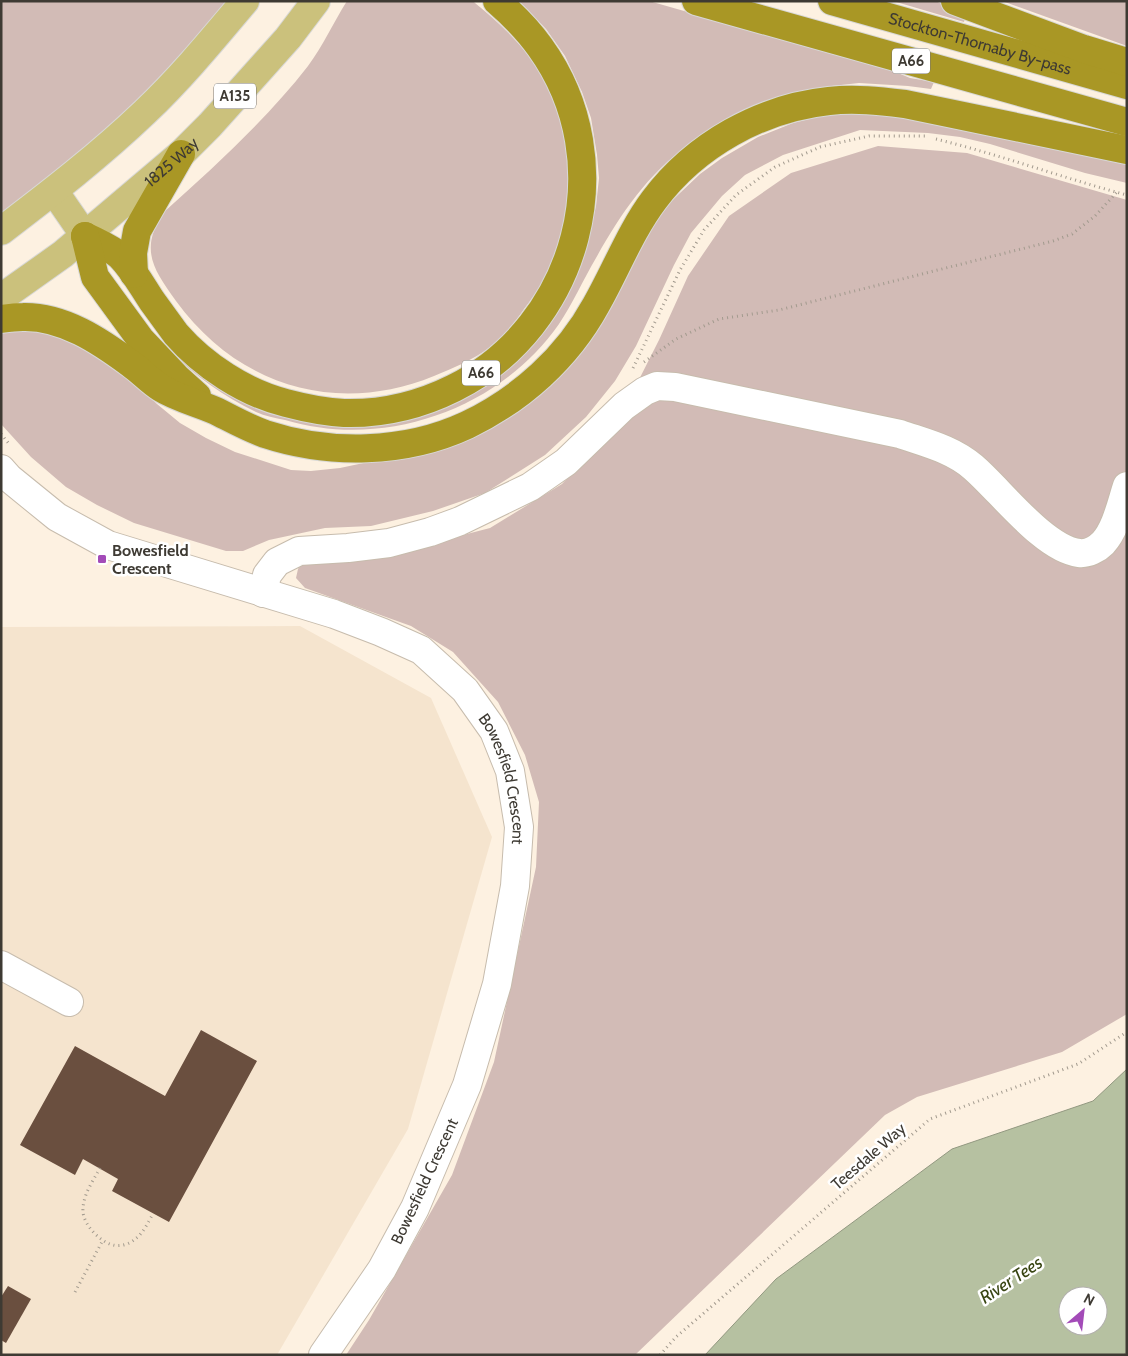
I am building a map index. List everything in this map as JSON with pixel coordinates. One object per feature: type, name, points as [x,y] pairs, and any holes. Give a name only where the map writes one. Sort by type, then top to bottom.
[{"type":"highway","name":"A66","points":[[85,236],[120,256],[177,334],[199,356],[225,376],[253,391],[282,403],[314,410],[345,413],[377,411],[409,406],[439,396],[468,381],[494,364],[518,342],[538,318],[555,291],[568,262],[582,200],[582,168],[578,136],[570,106],[557,76],[541,48],[521,24],[497,1]]},
{"type":"highway","name":"A66","points":[[696,1],[1127,122]]},
{"type":"highway","name":"Stockton-Thornaby By-pass","points":[[832,1],[1127,85]]},
{"type":"highway","points":[[954,1],[1084,50],[1127,62]]},
{"type":"highway","points":[[1,319],[24,317],[48,320],[73,328],[125,359],[162,389],[214,410],[262,433],[299,444],[329,448],[370,449],[423,440],[465,426],[508,402],[545,373],[575,339],[596,306],[633,233],[654,200],[698,154],[729,133],[758,119],[791,108],[829,101],[868,100],[905,104],[1127,150]]},
{"type":"highway","name":"A135","points":[[134,274],[133,253],[137,231],[181,154]]},
{"type":"highway","points":[[85,236],[95,277],[100,285],[141,340],[178,378],[214,410]]},
{"type":"main road","points":[[1,231],[100,153],[146,111],[245,1]]},
{"type":"main road","name":"1825 Way","points":[[1,298],[63,254],[181,154],[210,125],[288,38],[316,1]]},
{"type":"main road","points":[[54,191],[85,236]]},
{"type":"street","points":[[262,592],[267,575],[277,562],[299,550],[348,548],[389,543],[430,532],[460,521],[530,487],[566,462],[624,406],[645,391],[657,386],[674,387],[900,434],[957,455],[974,467],[1045,536],[1062,548],[1079,553],[1088,553],[1103,542],[1117,515],[1127,486]]},
{"type":"street","name":"Bowesfield Crescent","points":[[4,478],[57,517],[108,545],[334,614],[422,650],[465,690],[494,731],[510,771],[520,827],[515,886],[497,984],[466,1085],[415,1208],[382,1269],[323,1355]]},
{"type":"street","points":[[1,965],[69,1002]]},
{"type":"path","points":[[630,372],[676,339],[719,319],[779,310],[1044,243],[1072,234],[1095,216],[1117,192]]},
{"type":"path","name":"Teesdale Way","points":[[660,1355],[683,1331],[930,1119],[1078,1064],[1127,1032]]},
{"type":"path","points":[[100,1168],[85,1196],[83,1212],[86,1221],[103,1240],[113,1245],[122,1246],[136,1239],[153,1214]]},
{"type":"path","points":[[75,1292],[103,1240]]},
{"type":"shaded area","points":[[1,1],[228,1],[197,46],[93,143],[1,213]]},
{"type":"shaded area","points":[[347,1],[473,1],[517,42],[543,77],[558,109],[567,150],[569,171],[567,213],[557,253],[547,275],[505,334],[477,356],[434,376],[397,388],[361,393],[326,392],[292,385],[259,373],[229,354],[201,330],[176,301],[156,269],[151,248],[156,225],[164,212],[239,142],[292,86],[308,66]]},
{"type":"shaded area","points":[[519,1],[649,1],[891,70],[910,78],[934,82],[931,89],[859,83],[792,94],[689,145],[661,168],[636,196],[605,242],[559,324],[534,354],[505,379],[473,400],[437,415],[400,425],[362,430],[323,428],[274,418],[256,412],[221,392],[189,369],[169,351],[175,343],[344,424],[522,354],[558,311],[573,280],[585,252],[596,206],[599,178],[591,118],[582,92],[565,56],[546,29]]},
{"type":"shaded area","points":[[893,1],[935,1],[966,13],[964,22]]},
{"type":"shaded area","points":[[1002,1],[1127,1],[1127,46]]},
{"type":"shaded area","points":[[882,112],[1127,160],[1127,183],[1085,173],[990,144],[960,137],[928,133],[860,130],[783,155],[745,175],[722,196],[691,233],[636,346],[615,381],[586,417],[545,455],[485,493],[433,511],[371,526],[325,528],[269,540],[243,551],[226,551],[134,523],[97,505],[66,487],[31,457],[1,424],[1,326],[61,329],[129,377],[180,423],[235,452],[291,470],[311,471],[340,468],[373,461],[484,428],[662,210],[700,174],[722,158],[758,137],[793,123],[829,114]]},
{"type":"shaded area","points":[[878,146],[967,153],[1127,200],[1127,1014],[1062,1052],[917,1097],[885,1115],[635,1355],[346,1355],[369,1320],[452,1175],[494,1062],[536,867],[539,802],[525,755],[498,702],[453,652],[411,626],[305,588],[296,578],[298,569],[304,560],[338,562],[398,552],[490,528],[562,484],[614,429],[659,340],[688,276],[729,216],[791,173]]},
{"type":"shaded area","points":[[300,626],[431,698],[492,837],[408,1129],[277,1355],[1,1355],[1,627]]},
{"type":"water","name":"River Tees","points":[[1127,1069],[1127,1352],[1123,1355],[705,1355],[776,1279],[952,1149],[1093,1101]]},
{"type":"building","points":[[201,1030],[257,1061],[169,1222],[112,1191],[118,1179],[83,1159],[75,1175],[20,1145],[75,1046],[165,1096]]},
{"type":"building","points":[[8,1286],[31,1299],[6,1343],[1,1340],[1,1297]]},
{"type":"place","name":"Bowesfield Crescent","points":[[102,559]]}]
